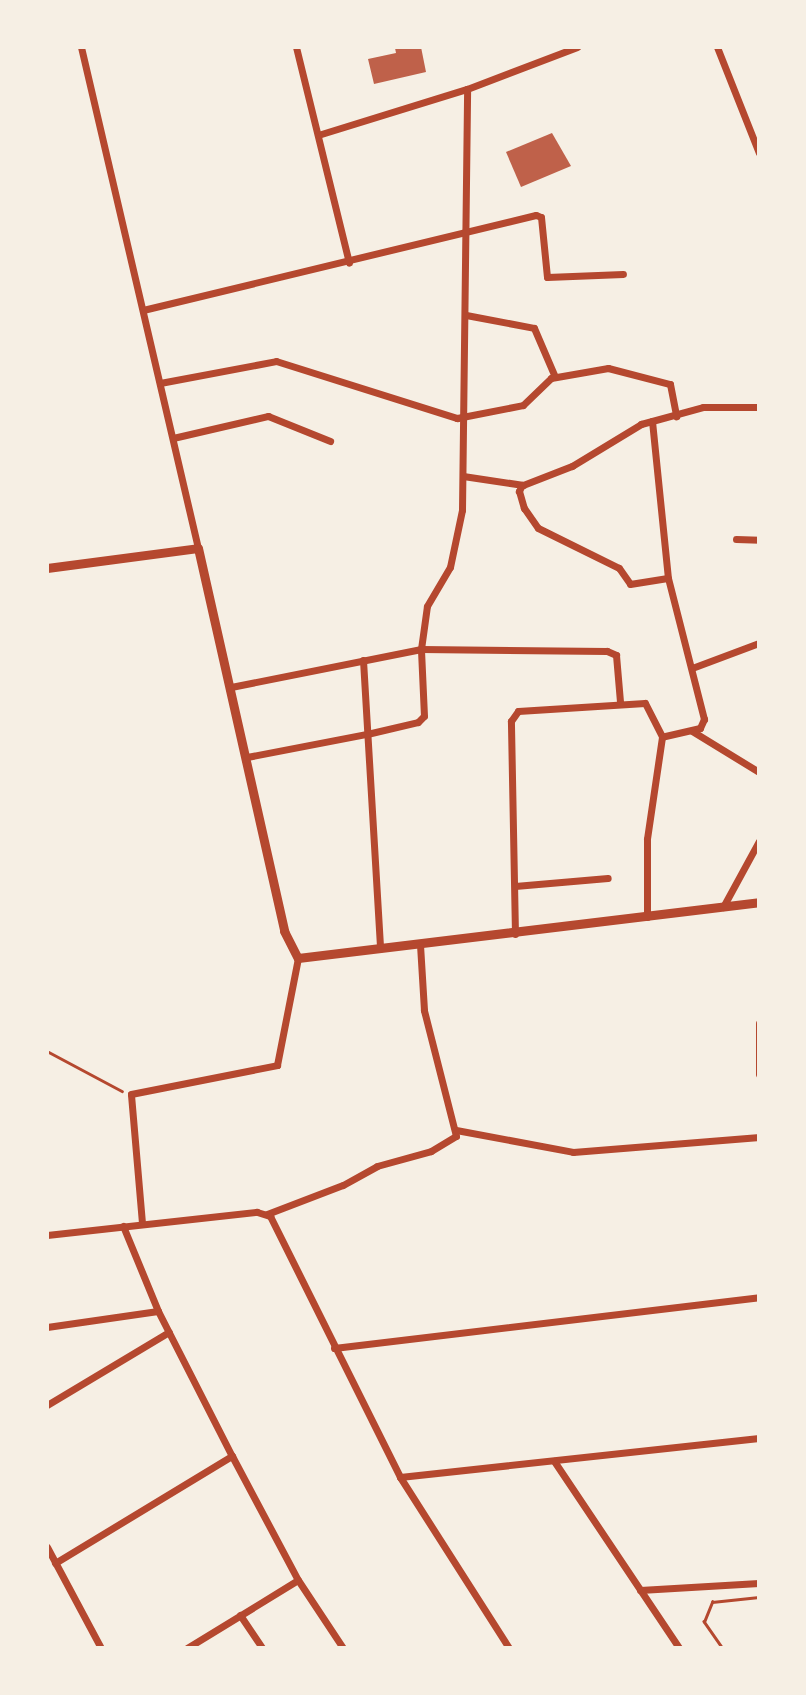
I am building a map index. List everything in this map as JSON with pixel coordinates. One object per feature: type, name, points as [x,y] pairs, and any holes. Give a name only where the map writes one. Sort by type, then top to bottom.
[{"type":"street","points":[[81,47],[247,757],[284,931],[298,958],[277,1065],[131,1094],[142,1223]]},
{"type":"street","points":[[296,47],[349,263]]},
{"type":"street","points":[[318,135],[467,89],[577,47]]},
{"type":"street","points":[[717,47],[759,153]]},
{"type":"street","points":[[247,757],[368,734],[418,722],[424,716],[421,649],[428,601],[451,563],[462,510],[467,89]]},
{"type":"street","points":[[143,310],[349,263],[539,215],[547,277],[623,274]]},
{"type":"street","points":[[466,315],[534,328],[555,377]]},
{"type":"street","points":[[160,383],[276,360],[447,417],[464,417],[523,405],[555,377],[608,368],[668,383],[676,416]]},
{"type":"street","points":[[463,476],[522,485],[572,466],[627,429],[703,407],[759,407]]},
{"type":"street","points":[[173,438],[268,416],[331,441]]},
{"type":"street","points":[[652,421],[668,578],[704,721],[692,731],[662,737]]},
{"type":"street","points":[[522,485],[519,491],[524,508],[538,528],[619,568],[630,584],[668,578]]},
{"type":"street","points":[[736,539],[759,540]]},
{"type":"street","points":[[47,568],[198,548]]},
{"type":"street","points":[[692,668],[759,643]]},
{"type":"street","points":[[231,688],[421,649],[611,651],[616,655],[620,702]]},
{"type":"street","points":[[363,660],[380,949]]},
{"type":"street","points":[[515,934],[512,716],[518,711],[644,702],[662,737],[647,839],[647,917]]},
{"type":"street","points":[[692,731],[759,772]]},
{"type":"street","points":[[723,907],[759,841]]},
{"type":"street","points":[[514,886],[608,878]]},
{"type":"street","points":[[298,958],[515,934],[759,902]]},
{"type":"street","points":[[47,1235],[142,1223],[267,1214],[343,1185],[377,1166],[444,1145],[454,1138],[456,1130],[424,1010],[420,944]]},
{"type":"street","points":[[759,1023],[759,1074]]},
{"type":"street","points":[[456,1130],[573,1152],[759,1137]]},
{"type":"street","points":[[267,1214],[400,1476],[509,1648]]},
{"type":"street","points":[[123,1226],[159,1311],[232,1457],[298,1580],[343,1648]]},
{"type":"street","points":[[334,1348],[759,1297]]},
{"type":"street","points":[[47,1327],[159,1311]]},
{"type":"street","points":[[47,1405],[169,1332]]},
{"type":"street","points":[[400,1476],[759,1438]]},
{"type":"street","points":[[55,1563],[232,1457]]},
{"type":"street","points":[[554,1461],[679,1648]]},
{"type":"street","points":[[47,1547],[101,1648]]},
{"type":"street","points":[[187,1648],[298,1580]]},
{"type":"street","points":[[640,1590],[759,1583]]},
{"type":"street","points":[[240,1615],[262,1648]]},
{"type":"path","points":[[47,1051],[131,1094]]},
{"type":"path","points":[[722,1648],[705,1622],[712,1602],[759,1597]]},
{"type":"building","points":[[421,47],[426,72],[374,84],[368,59],[396,53],[395,48]]},
{"type":"building","points":[[552,133],[571,166],[521,187],[506,152]]}]
